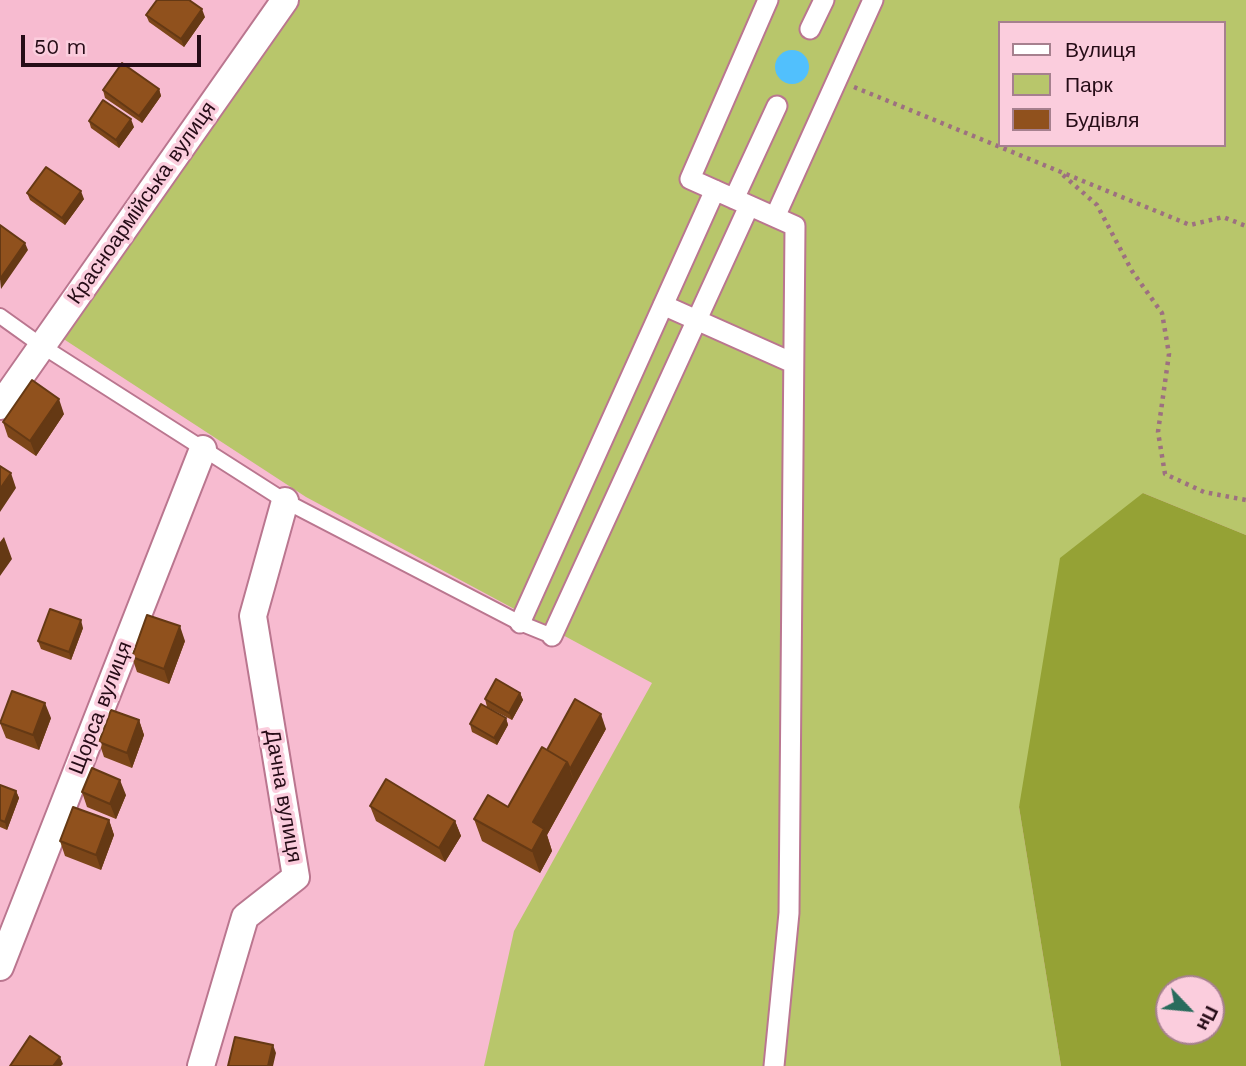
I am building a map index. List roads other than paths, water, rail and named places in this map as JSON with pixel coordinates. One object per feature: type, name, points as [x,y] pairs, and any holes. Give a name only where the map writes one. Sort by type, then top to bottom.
[{"type":"street","name":"Красноармійська вулиця","points":[[0,406],[285,0]]},
{"type":"street","points":[[768,0],[690,179],[795,226],[789,913],[774,1066]]},
{"type":"street","points":[[810,29],[824,0]]},
{"type":"street","points":[[775,217],[873,0]]},
{"type":"street","points":[[552,636],[697,320],[777,106]]},
{"type":"street","points":[[520,623],[715,190]]},
{"type":"street","points":[[663,305],[793,362]]},
{"type":"street","name":"Щорса вулиця","points":[[0,967],[203,449]]},
{"type":"street","name":"Дачна вулиця","points":[[201,1066],[245,917],[296,877],[253,616],[285,501]]},
{"type":"lane","points":[[0,316],[41,346],[285,501],[520,623],[552,636]]},
{"type":"water","points":[[792,50],[804,55],[809,67],[804,79],[792,84],[780,79],[775,67],[780,55]]}]
